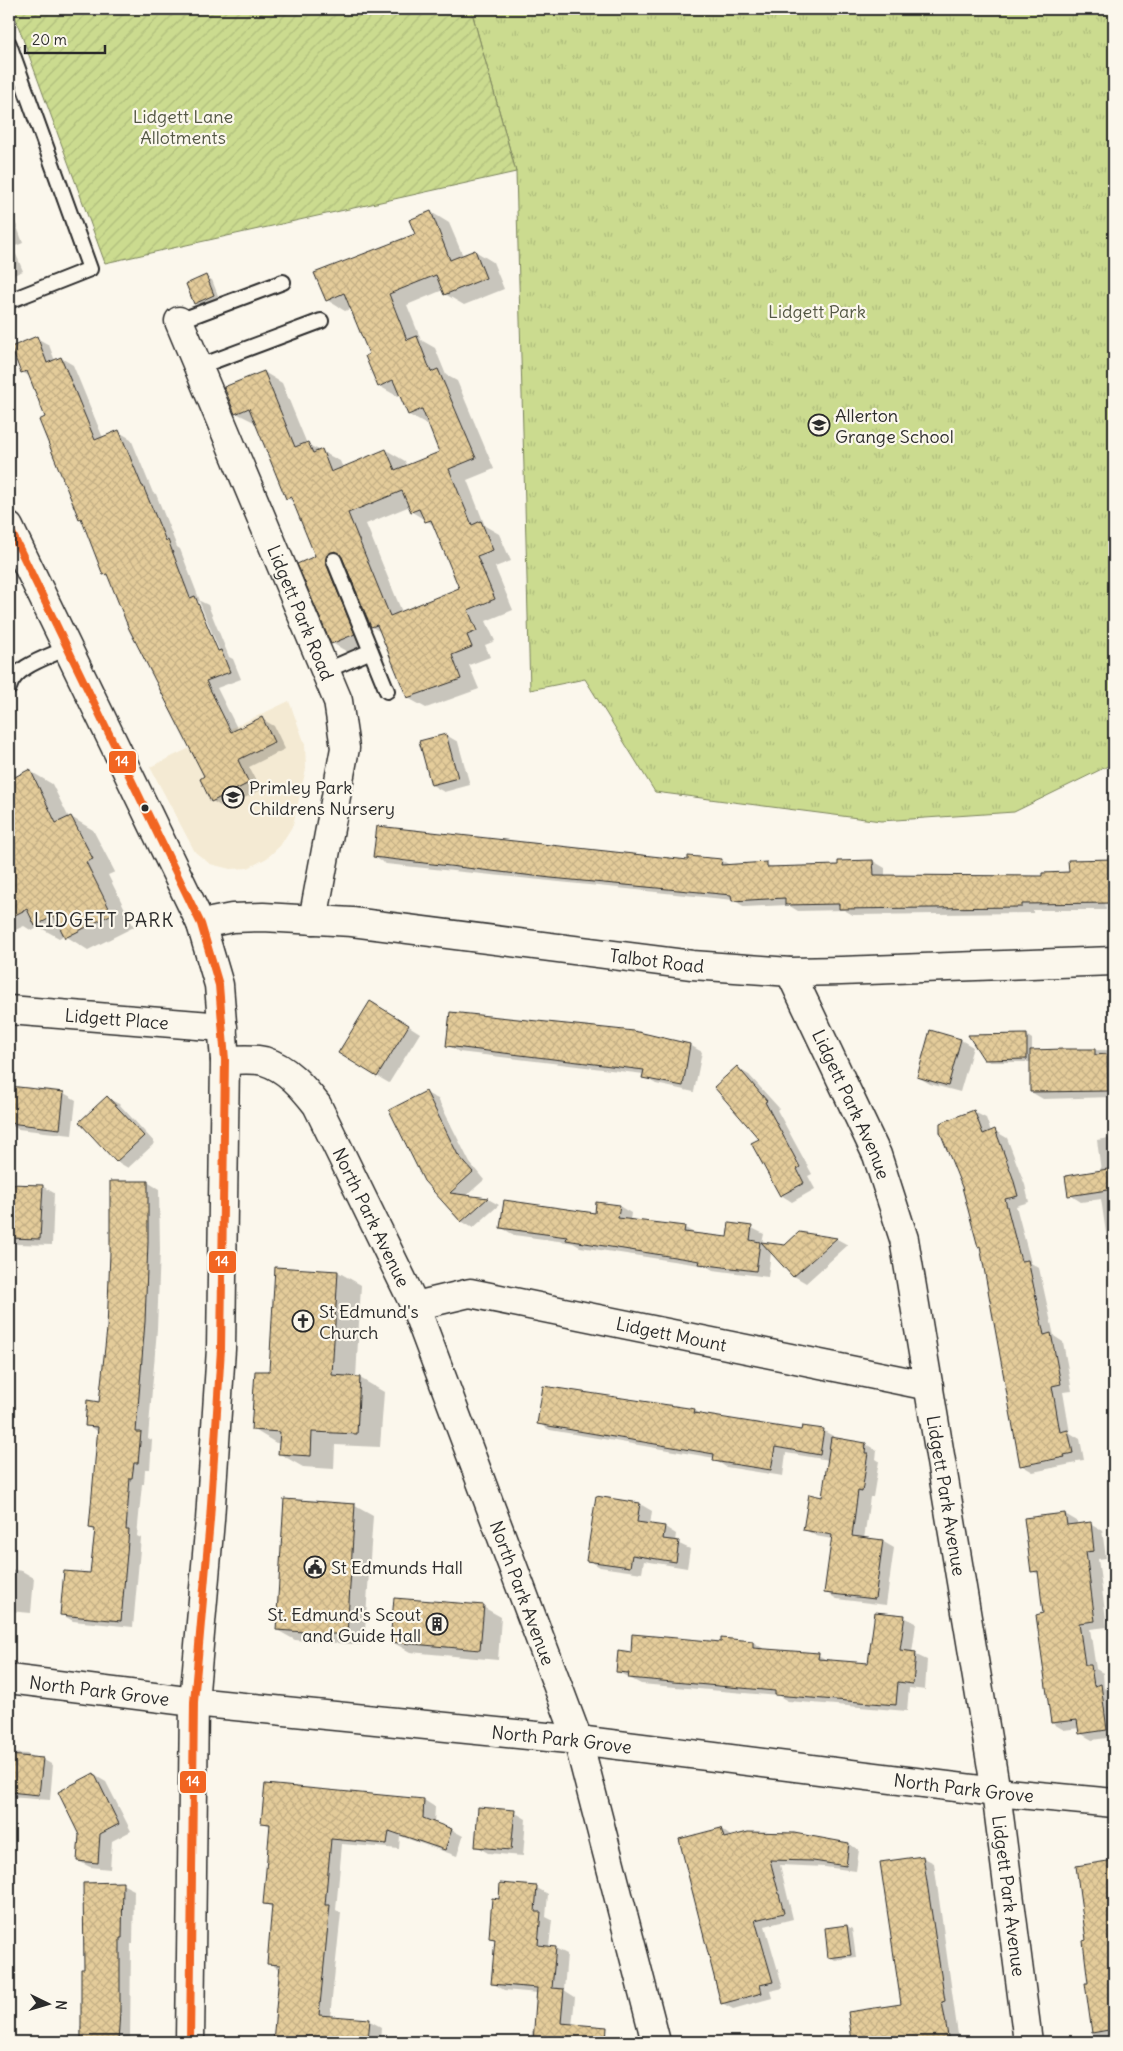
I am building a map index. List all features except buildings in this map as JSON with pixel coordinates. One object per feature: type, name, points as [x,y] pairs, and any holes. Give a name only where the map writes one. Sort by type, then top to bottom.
[{"type":"street","name":"Lidgett Park Road","points":[[179,320],[338,701],[345,748],[313,920]]},
{"type":"street","points":[[9,527],[201,924],[219,985],[225,1060],[221,1349],[210,1520],[194,1702],[190,2042]]},
{"type":"street","name":"Talbot Road","points":[[201,924],[232,918],[263,917],[352,922],[692,965],[790,972],[1114,961]]},
{"type":"street","name":"Lidgett Park Avenue","points":[[790,972],[877,1155],[904,1239],[996,1792],[1028,2042]]},
{"type":"street","name":"Lidgett Place","points":[[9,1010],[223,1027]]},
{"type":"street","name":"North Park Avenue","points":[[225,1060],[264,1061],[283,1070],[301,1085],[317,1105],[414,1306],[578,1740],[656,2042]]},
{"type":"street","name":"Lidgett Mount","points":[[414,1306],[470,1292],[929,1386]]},
{"type":"street","name":"North Park Grove","points":[[9,1679],[194,1702],[578,1740],[996,1792],[1114,1803]]},
{"type":"lane","points":[[9,44],[90,269],[9,301]]},
{"type":"lane","points":[[179,320],[283,282]]},
{"type":"lane","points":[[198,367],[321,321]]},
{"type":"lane","points":[[334,560],[387,691]]},
{"type":"lane","points":[[9,688],[10,683],[24,669],[67,648]]},
{"type":"lane","points":[[325,671],[370,650]]},
{"type":"shaded area","name":"Primley Park Childrens Nursery","points":[[289,701],[305,744],[306,769],[293,825],[280,846],[267,858],[248,868],[230,869],[210,864],[195,852],[150,767]]},
{"type":"green space","name":"Lidgett Lane Allotments","points":[[12,9],[471,9],[516,172],[105,263]]},
{"type":"green space","name":"Lidgett Park","points":[[471,9],[1114,9],[1114,763],[1014,812],[881,821],[655,792],[585,679],[530,690],[516,172]]},
{"type":"transit line","name":"14","points":[[9,527],[201,924],[219,985],[225,1060],[221,1349],[210,1520],[194,1702],[190,2042]]},
{"type":"place","name":"Allerton Grange School","points":[[819,425]]},
{"type":"place","name":"Primley Park Childrens Nursery","points":[[233,797]]},
{"type":"place","name":"St Edmund's Church","points":[[303,1321]]},
{"type":"place","name":"St Edmunds Hall","points":[[315,1567]]},
{"type":"place","name":"St. Edmund's Scout and Guide Hall","points":[[437,1624]]},
{"type":"district","name":"LIDGETT PARK","points":[[104,920]]}]
